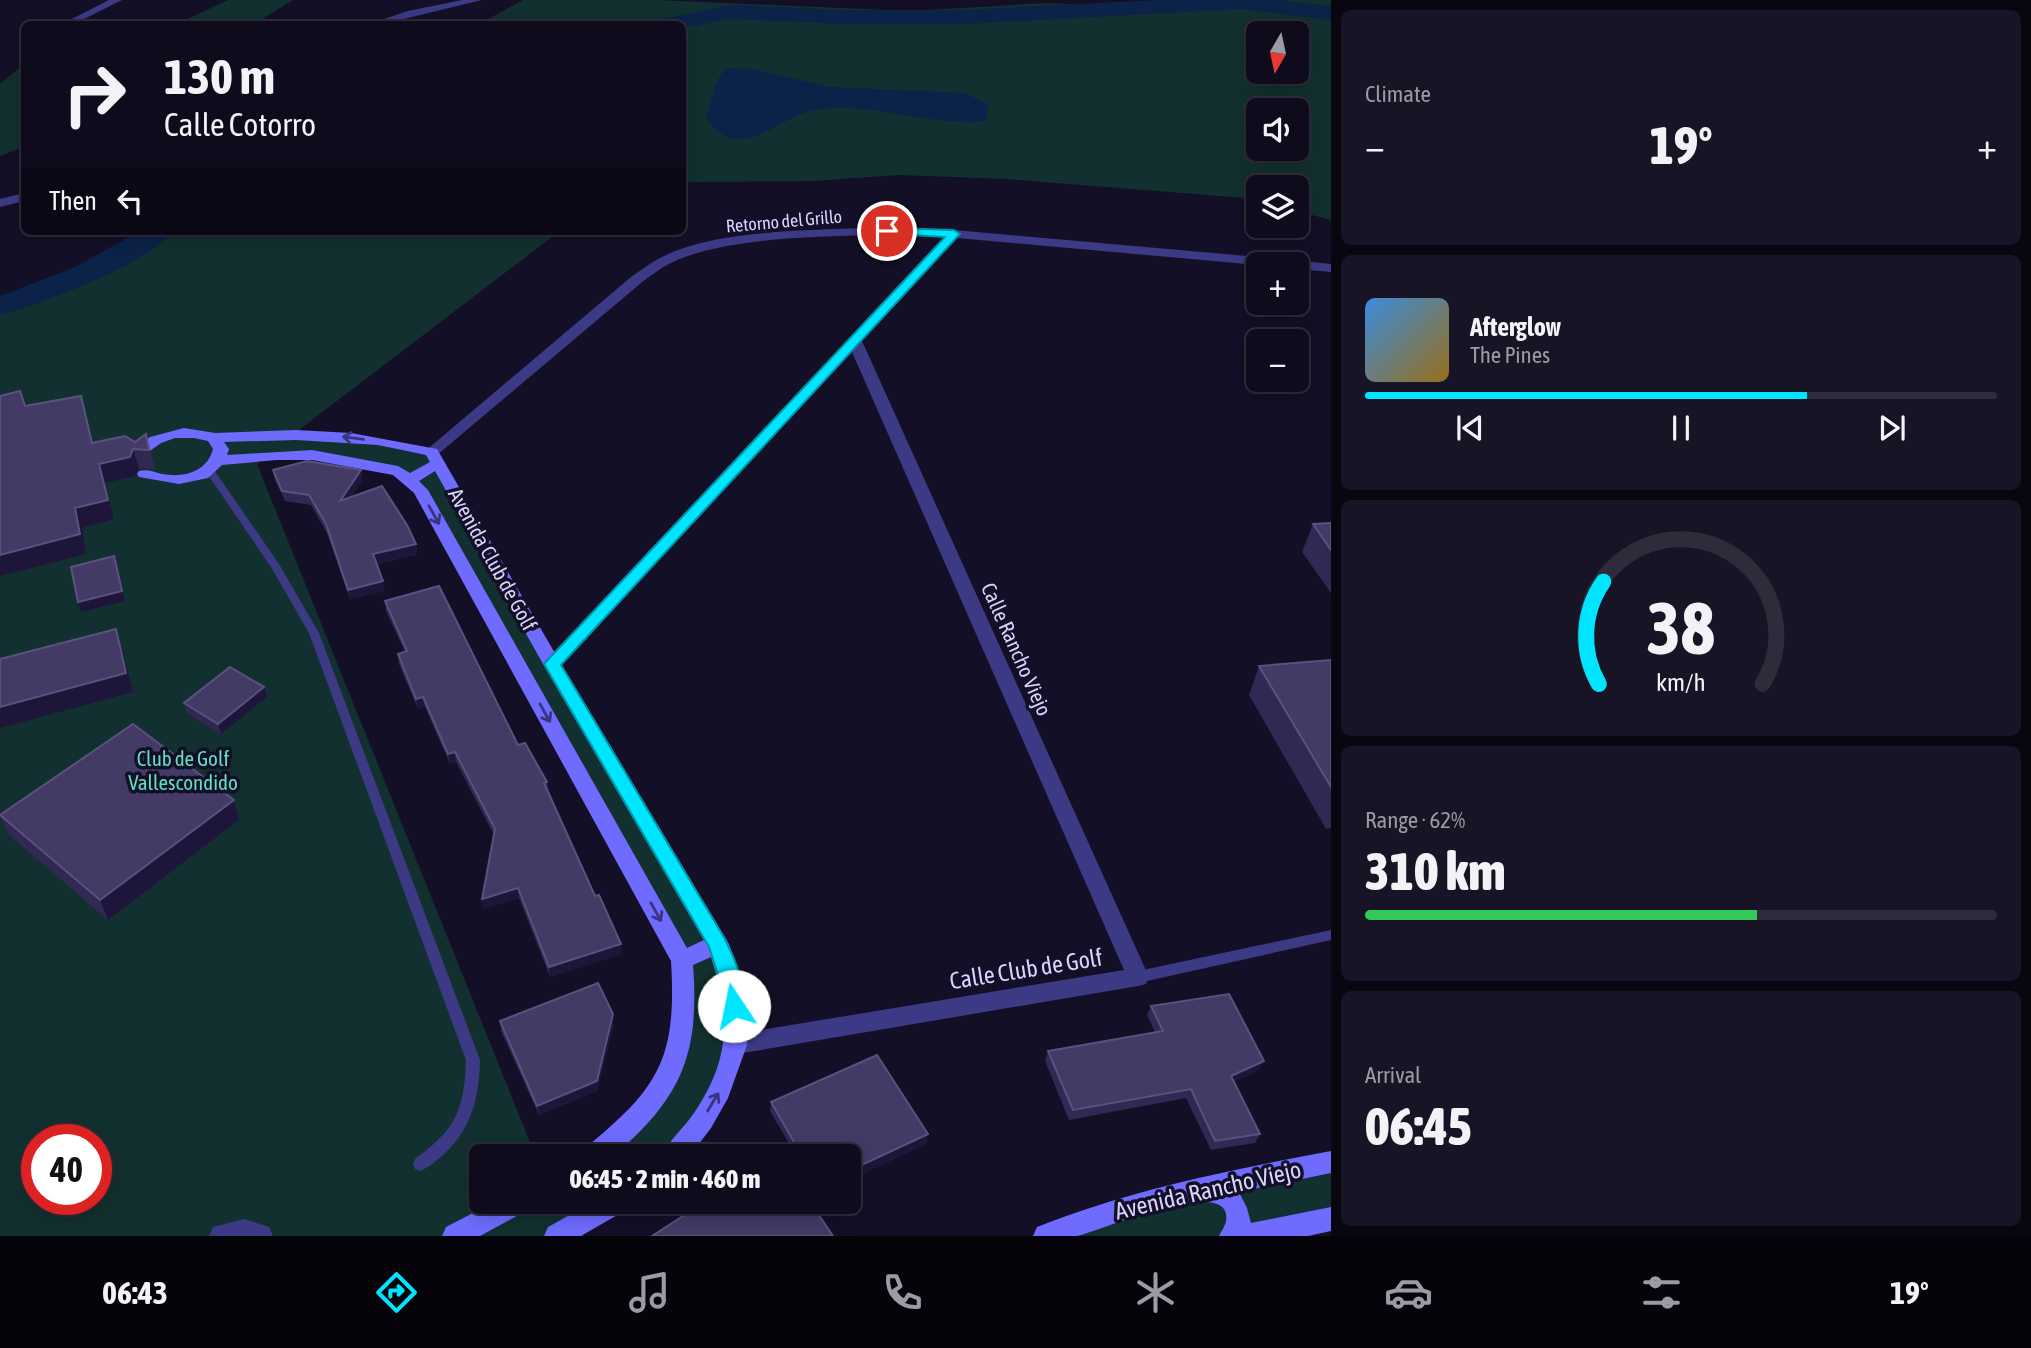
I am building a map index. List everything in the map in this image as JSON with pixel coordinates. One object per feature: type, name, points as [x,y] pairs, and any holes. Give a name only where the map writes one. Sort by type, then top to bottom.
[{"type":"street","points":[[73,21],[117,0]]},
{"type":"street","points":[[384,21],[477,0]]},
{"type":"street","points":[[0,203],[21,198]]},
{"type":"street","name":"Retorno del Grillo","points":[[435,457],[636,280],[664,261],[705,247],[758,238],[887,231],[954,234],[1246,261]]},
{"type":"street","points":[[552,664],[954,234]]},
{"type":"street","name":"Retorno del Grillo","points":[[1309,266],[1331,268]]},
{"type":"street","name":"Calle Rancho Viejo","points":[[854,340],[1138,977]]},
{"type":"street","points":[[140,453],[151,443],[177,433],[204,434],[214,438],[308,434],[397,444],[435,457]]},
{"type":"street","points":[[213,465],[221,449],[214,438]]},
{"type":"street","points":[[383,466],[397,444]]},
{"type":"street","name":"Avenida Club de Golf","points":[[145,474],[155,479],[176,480],[197,476],[213,465],[277,455],[312,455],[383,466],[398,471],[420,490],[682,960],[686,1000],[681,1045],[672,1074],[633,1126],[610,1144]]},
{"type":"street","points":[[408,480],[435,457]]},
{"type":"street","name":"Avenida Club de Golf","points":[[435,457],[552,664],[718,944],[732,987],[737,1044],[720,1090],[686,1144]]},
{"type":"street","points":[[682,960],[718,944]]},
{"type":"street","name":"Calle Club de Golf","points":[[737,1044],[1138,977]]},
{"type":"street","name":"Avenida Rancho Viejo","points":[[1046,1236],[1088,1218],[1205,1187],[1331,1162]]},
{"type":"street","points":[[1205,1187],[1223,1192],[1232,1199],[1239,1222],[1232,1236]]},
{"type":"street","points":[[455,1236],[496,1214]]},
{"type":"street","points":[[557,1236],[596,1214]]},
{"type":"street","points":[[1248,1236],[1331,1219]]},
{"type":"street","points":[[222,1236],[244,1231],[260,1236]]},
{"type":"lane","points":[[213,465],[314,633],[473,1060],[473,1092],[462,1121],[445,1147],[420,1164]]},
{"type":"lane","name":"Calle Club de Golf","points":[[1138,977],[1326,937]]},
{"type":"green space","points":[[228,0],[293,0],[259,21],[183,21]]},
{"type":"green space","points":[[523,0],[658,0],[910,11],[1046,3],[1110,6],[1176,0],[1331,0],[1331,220],[1309,214],[1309,175],[1246,175],[1246,199],[1007,179],[898,175],[813,181],[686,182],[686,21],[484,21]]},
{"type":"green space","points":[[21,66],[21,148],[0,156],[0,84]]},
{"type":"green space","name":"Club de Golf Vallescondido","points":[[138,235],[555,235],[295,433],[432,452],[718,944],[737,1044],[680,1144],[605,1144],[672,1074],[682,959],[420,490],[383,466],[266,456],[257,464],[531,1144],[469,1144],[469,1214],[596,1214],[557,1236],[0,1236],[0,300],[82,266]]},
{"type":"green space","points":[[1331,1162],[1331,1219],[1248,1236],[1046,1236]]},
{"type":"water","points":[[725,68],[752,69],[829,87],[965,93],[989,105],[986,121],[964,122],[858,109],[815,110],[759,135],[745,139],[732,138],[719,132],[706,118],[716,83]]},
{"type":"building","points":[[20,391],[25,406],[81,396],[92,443],[125,436],[135,442],[146,434],[149,450],[133,449],[130,457],[99,464],[108,500],[75,508],[80,534],[0,555],[0,396]]},
{"type":"building","points":[[307,461],[361,470],[340,501],[382,486],[407,525],[416,544],[373,554],[383,581],[348,590],[326,524],[309,495],[282,491],[273,470]]},
{"type":"building","points":[[1331,523],[1331,550],[1313,524]]},
{"type":"building","points":[[114,556],[122,591],[78,602],[71,567]]},
{"type":"building","points":[[439,586],[518,745],[525,743],[547,782],[544,783],[595,896],[599,895],[621,944],[549,967],[518,888],[482,899],[495,829],[455,752],[448,754],[423,697],[416,699],[398,654],[407,651],[385,601]]},
{"type":"building","points":[[116,629],[126,673],[0,707],[0,659]]},
{"type":"building","points":[[1331,660],[1331,787],[1259,666]]},
{"type":"building","points":[[230,667],[264,687],[218,724],[184,703]]},
{"type":"building","points":[[133,724],[234,800],[100,900],[0,815]]},
{"type":"building","points":[[598,983],[613,1014],[597,1081],[537,1106],[500,1021]]},
{"type":"building","points":[[1229,994],[1264,1061],[1231,1076],[1260,1134],[1215,1141],[1191,1089],[1073,1110],[1048,1051],[1163,1031],[1151,1006]]},
{"type":"building","points":[[877,1055],[928,1134],[861,1165],[861,1144],[791,1144],[794,1142],[771,1102]]},
{"type":"building","points":[[686,1214],[818,1214],[833,1236],[652,1236]]},
{"type":"waterway","points":[[686,21],[731,12],[842,17],[965,17],[1241,2],[1331,13]]},
{"type":"waterway","points":[[0,306],[40,293],[83,274],[153,235]]},
{"type":"route","points":[[734,1006],[732,987],[718,944],[552,664],[954,234],[887,231]]}]
